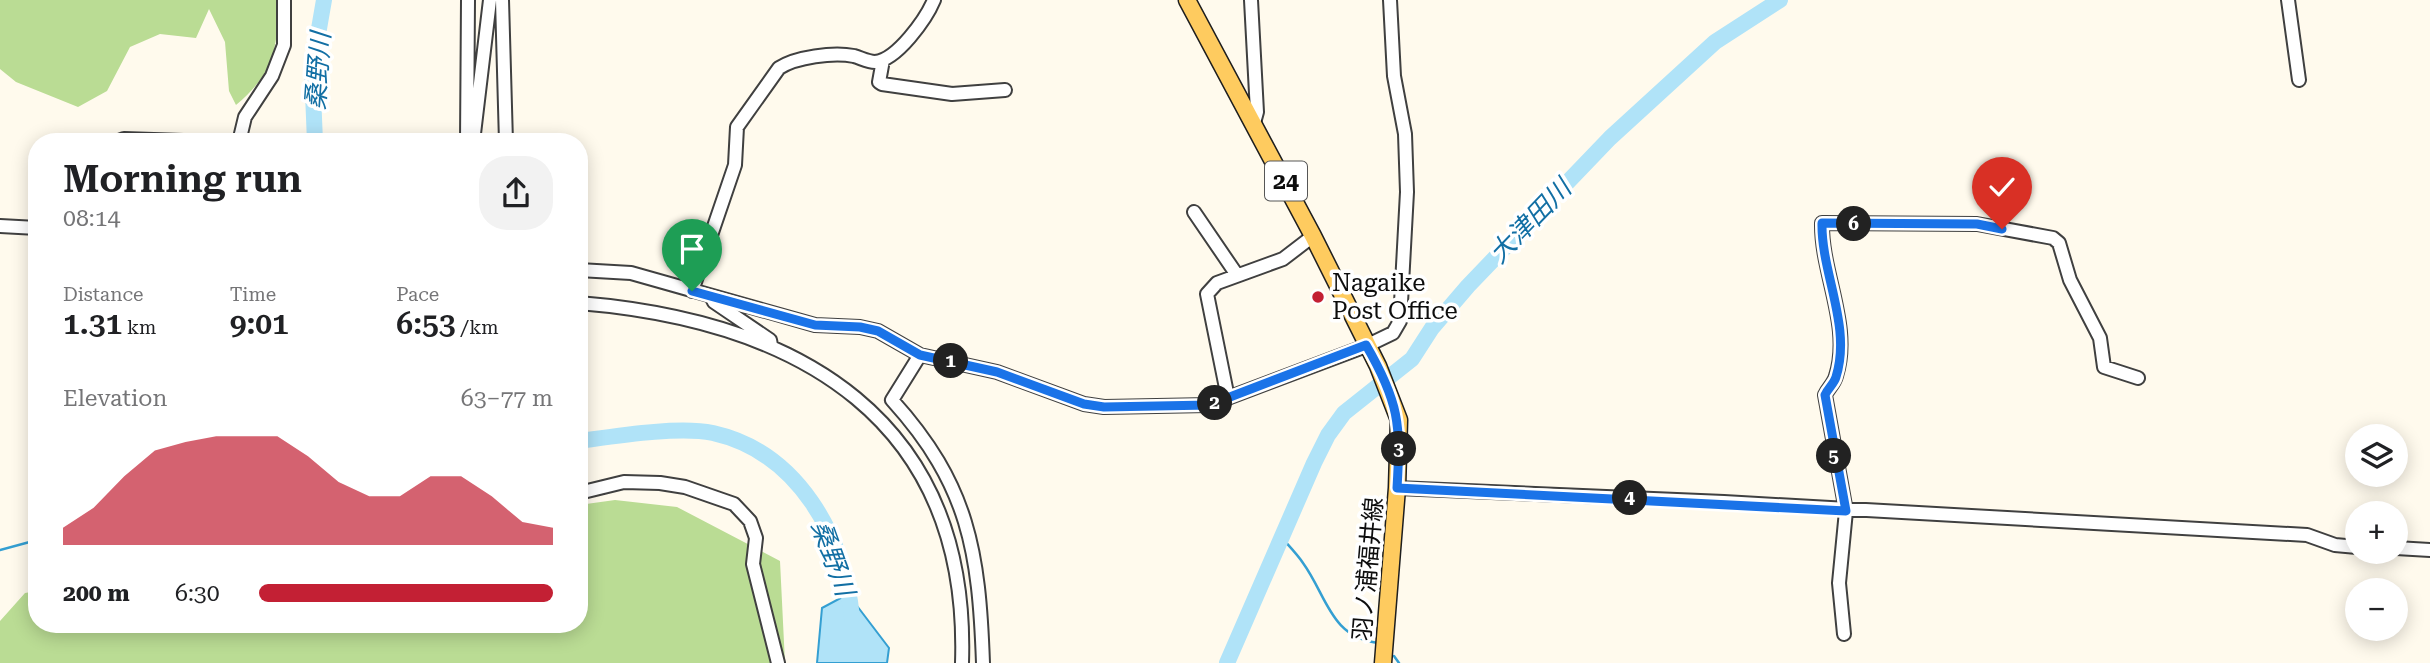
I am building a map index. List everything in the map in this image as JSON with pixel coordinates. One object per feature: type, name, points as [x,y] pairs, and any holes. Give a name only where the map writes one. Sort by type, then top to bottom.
[{"type":"main road","name":"24","points":[[1187,0],[1313,236],[1366,345]]},
{"type":"main road","name":"羽ノ浦福井線","points":[[1366,345],[1378,366],[1399,420],[1397,488],[1383,663]]},
{"type":"street","points":[[241,133],[245,117],[272,76],[284,45],[284,0]]},
{"type":"street","points":[[467,133],[468,0]]},
{"type":"street","points":[[474,133],[490,0]]},
{"type":"street","points":[[502,0],[506,133]]},
{"type":"street","points":[[692,291],[735,165],[737,127],[771,79],[789,62],[840,55],[872,62],[883,60],[919,27],[934,0]]},
{"type":"street","points":[[1251,0],[1256,111],[1254,123]]},
{"type":"street","points":[[588,270],[631,273],[815,325],[860,327],[878,331],[920,355],[997,372],[1084,404],[1104,407],[1209,405],[1366,345],[1393,333],[1400,321],[1407,192],[1405,134],[1394,76],[1390,0]]},
{"type":"street","points":[[2288,0],[2299,80]]},
{"type":"street","points":[[883,60],[879,82],[882,84],[952,93],[1005,90]]},
{"type":"street","points":[[1194,212],[1237,275]]},
{"type":"street","points":[[1843,634],[1839,583],[1846,511],[1825,395],[1837,375],[1839,353],[1835,300],[1827,275],[1822,223],[1977,224],[2053,238],[2059,243],[2070,281],[2100,338],[2104,367],[2138,378]]},
{"type":"street","points":[[0,226],[28,228]]},
{"type":"street","points":[[1228,398],[1208,294],[1217,283],[1283,259],[1313,236]]},
{"type":"street","points":[[711,295],[714,302],[770,340],[772,347]]},
{"type":"street","points":[[588,304],[664,313],[705,322],[772,347],[839,383],[866,405],[901,443],[931,490],[948,531],[957,573],[962,663]]},
{"type":"street","points":[[920,355],[892,400],[931,447],[951,482],[965,516],[979,583],[983,663]]},
{"type":"street","points":[[588,491],[624,482],[660,483],[685,487],[734,504],[750,521],[756,538],[753,564],[778,663]]},
{"type":"street","points":[[1397,488],[2307,535],[2345,546]]},
{"type":"street","points":[[2408,549],[2430,550]]},
{"type":"green space","points":[[0,0],[279,0],[277,32],[271,58],[259,82],[236,105],[229,91],[225,42],[209,9],[196,38],[160,34],[130,47],[107,91],[78,107],[16,82],[0,69]]},
{"type":"green space","points":[[615,500],[677,507],[780,561],[785,663],[0,663],[0,621],[28,592],[28,633],[588,633],[588,504]]},
{"type":"water","points":[[848,594],[889,648],[887,663],[817,663],[822,608]]},
{"type":"waterway","name":"桑野川","points":[[315,133],[312,69],[324,0]]},
{"type":"waterway","name":"大津田川","points":[[1227,663],[1314,463],[1328,435],[1344,413],[1412,359],[1432,328],[1468,286],[1610,138],[1715,42],[1780,0]]},
{"type":"waterway","name":"桑野川","points":[[588,440],[647,432],[699,431],[743,443],[770,459],[812,502],[827,529],[848,588],[852,618]]},
{"type":"waterway","points":[[1282,538],[1303,563],[1340,624],[1349,633],[1378,643]]},
{"type":"waterway","points":[[0,550],[28,542]]},
{"type":"waterway","points":[[1394,656],[1399,663]]},
{"type":"place","name":"Nagaike Post Office","points":[[1318,297]]},
{"type":"route","points":[[692,291],[815,325],[860,327],[878,331],[920,355],[997,372],[1084,404],[1104,407],[1209,405],[1366,345],[1378,366],[1399,420],[1397,488],[1724,502],[1846,511],[1830,437],[1825,395],[1837,375],[1839,353],[1835,300],[1827,275],[1822,223],[1977,224],[2002,229]]}]
